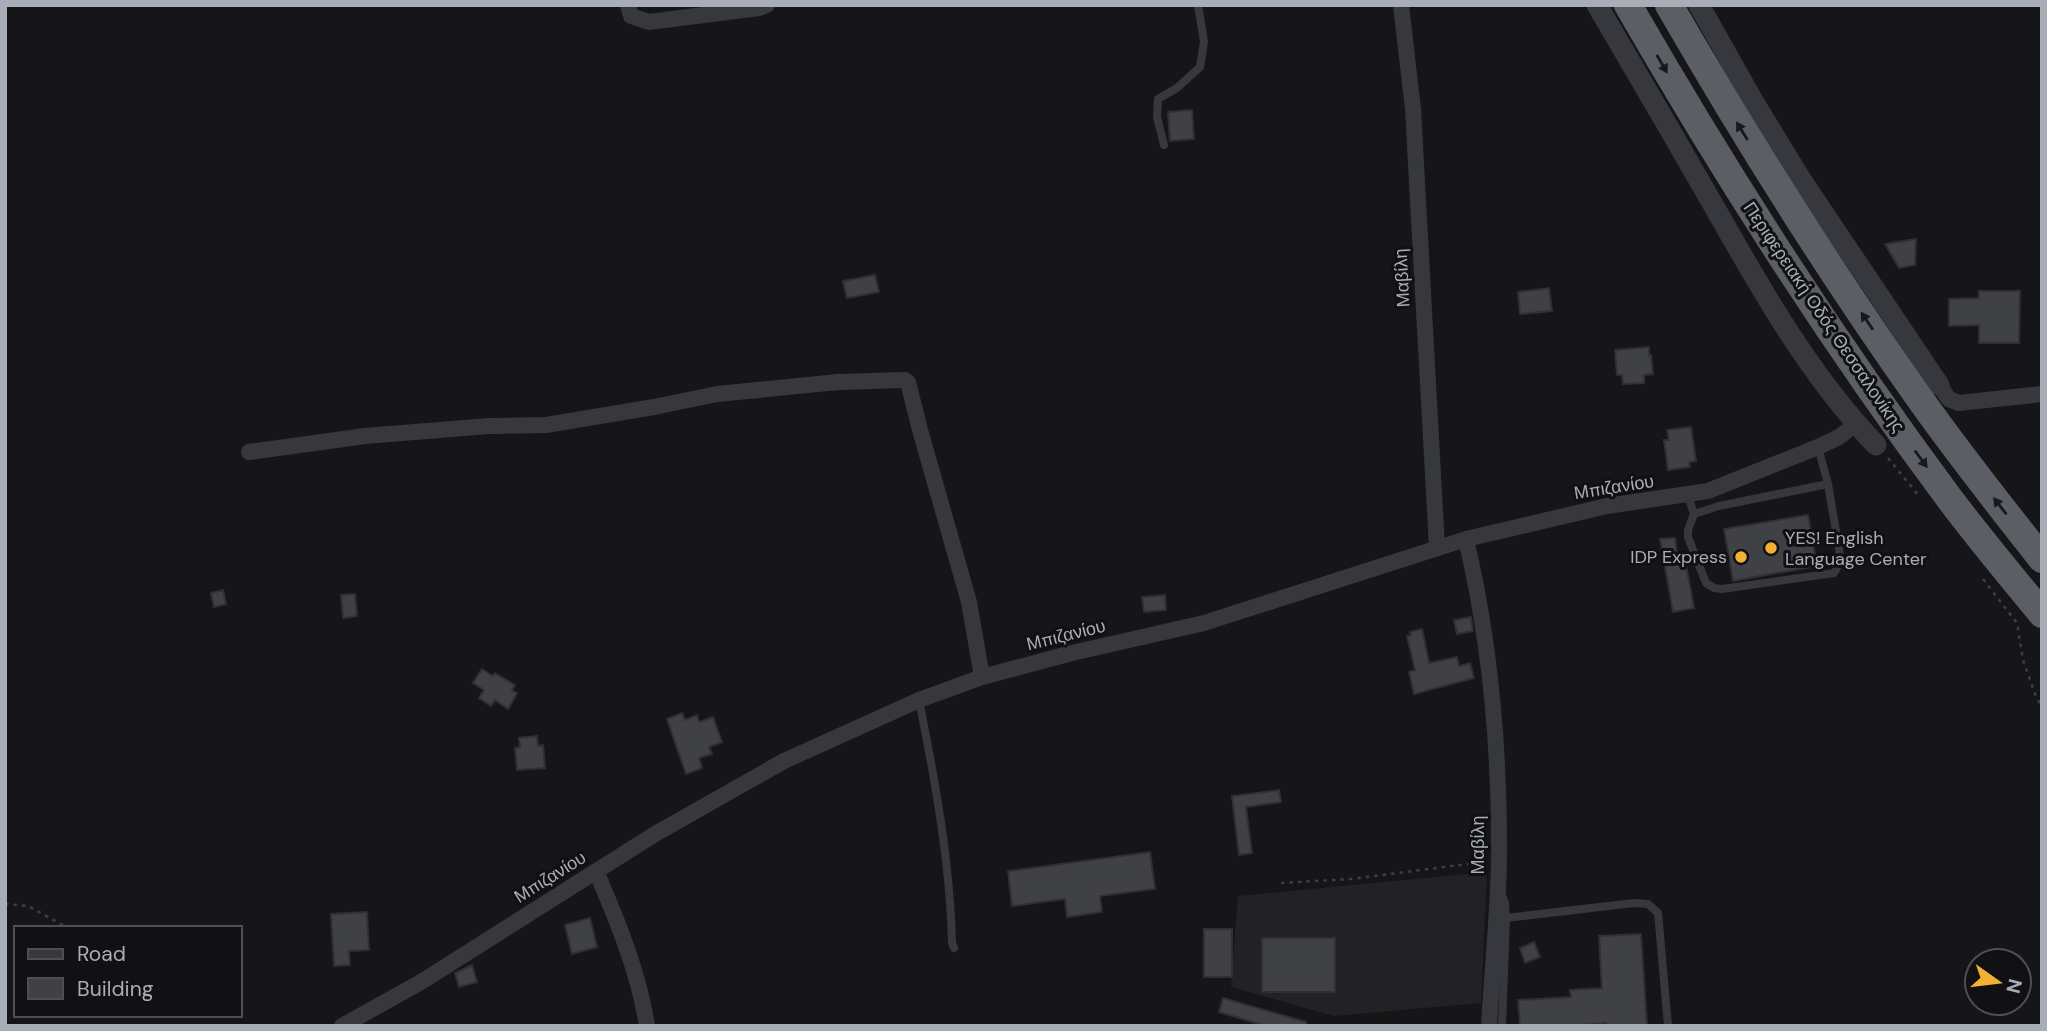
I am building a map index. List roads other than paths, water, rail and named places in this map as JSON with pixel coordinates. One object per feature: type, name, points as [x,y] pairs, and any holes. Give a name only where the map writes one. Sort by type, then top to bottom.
[{"type":"highway","name":"Περιφερειακή Οδός Θεσσαλονίκης","points":[[1628,5],[1684,102],[1795,278],[1958,510],[2029,619]]},
{"type":"highway","name":"Περιφερειακή Οδός Θεσσαλονίκης","points":[[1669,5],[1742,130],[1828,264],[1919,398],[2042,559]]},
{"type":"street","points":[[628,5],[631,16],[649,22],[767,5]]},
{"type":"street","name":"Μαβίλη","points":[[1401,5],[1413,109],[1437,548]]},
{"type":"street","points":[[1597,5],[1805,358],[1856,424],[1876,445]]},
{"type":"street","points":[[1699,5],[1800,178],[1950,399],[1959,403],[2042,394]]},
{"type":"street","points":[[249,452],[365,436],[489,426],[546,425],[717,394],[838,382],[905,380],[908,382],[969,602],[982,677]]},
{"type":"street","name":"Μπιζανίου","points":[[342,1026],[421,982],[655,834],[784,761],[919,700],[982,677],[1204,623],[1466,539],[1606,506],[1688,495],[1730,484],[1839,437],[1856,424]]},
{"type":"street","name":"Μαβίλη","points":[[1466,539],[1478,588],[1495,725],[1499,860],[1489,1026]]},
{"type":"street","points":[[596,871],[645,1003],[648,1026]]},
{"type":"lane","points":[[1164,145],[1157,117],[1158,99],[1177,88],[1200,67],[1204,42],[1198,5]]},
{"type":"lane","points":[[1688,495],[1694,514],[1688,537],[1706,583],[1714,588],[1835,573],[1841,561],[1828,484],[1818,447]]},
{"type":"lane","points":[[1694,514],[1719,506],[1828,484]]},
{"type":"lane","points":[[919,700],[943,842],[954,948]]},
{"type":"lane","points":[[1498,884],[1505,903],[1506,918],[1502,1026]]},
{"type":"lane","points":[[1506,918],[1634,903],[1648,904],[1658,913],[1668,1026]]},
{"type":"place","name":"YES! English Language Center","points":[[1771,548]]},
{"type":"place","name":"IDP Express","points":[[1741,557]]}]
